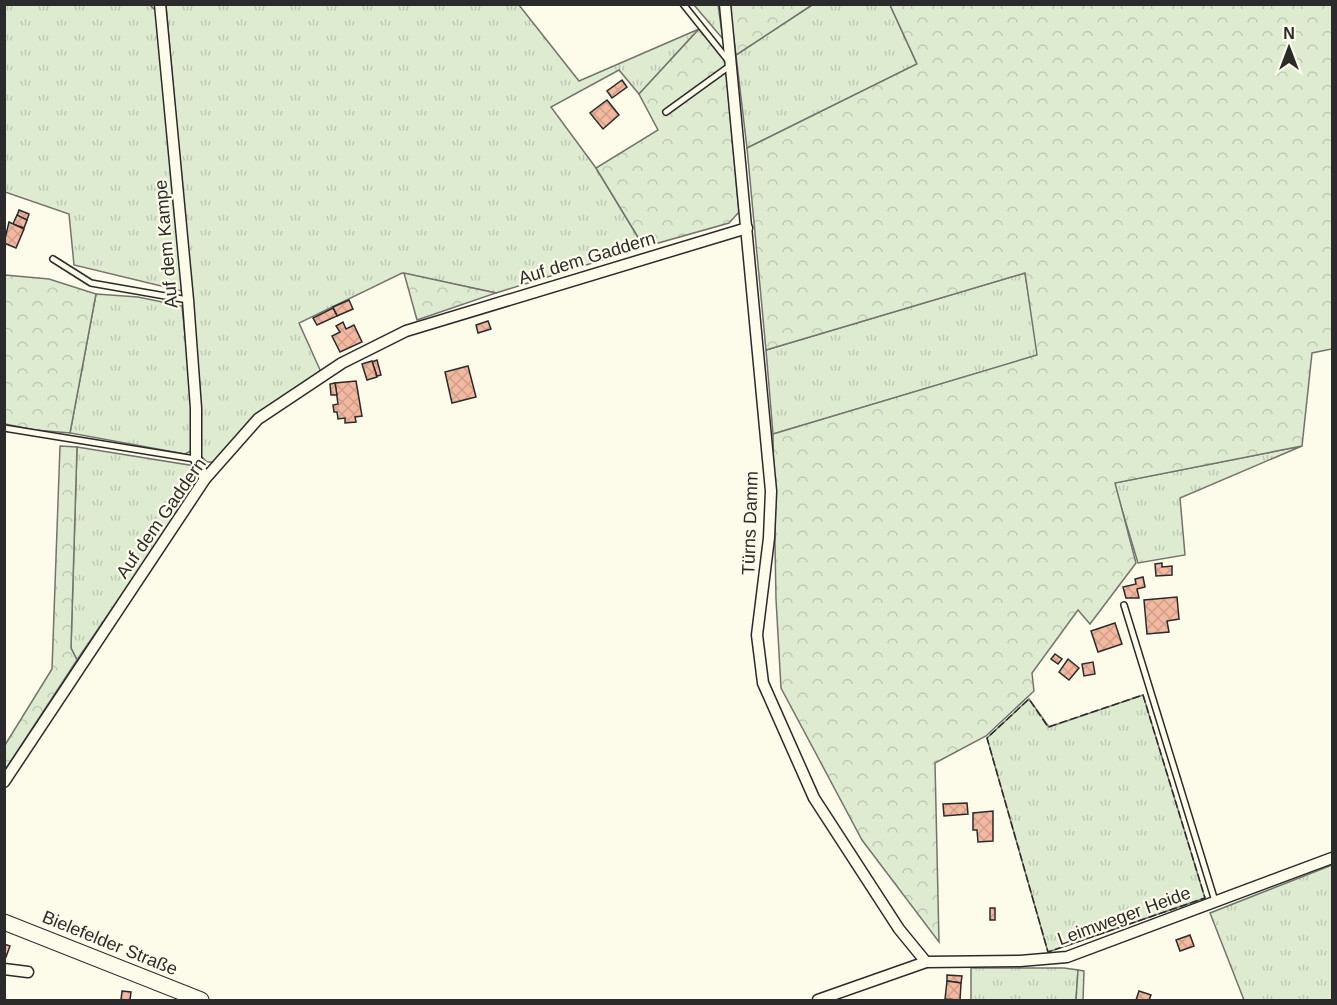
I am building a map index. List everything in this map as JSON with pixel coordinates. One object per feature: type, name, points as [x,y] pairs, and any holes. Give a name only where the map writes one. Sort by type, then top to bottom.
[{"type":"main road","name":"Bielefelder Straße","points":[[4,922],[201,1000]]},
{"type":"street","name":"Auf dem Kampe","points":[[160,4],[188,300],[196,408],[196,459],[205,479]]},
{"type":"street","name":"Türns Damm","points":[[725,4],[771,491],[769,538],[757,635],[763,683],[814,798],[899,929],[926,962]]},
{"type":"street","name":"Auf dem Gaddern","points":[[4,782],[205,479],[258,419],[342,363],[406,331],[747,228]]},
{"type":"street","name":"Leimweger Heide","points":[[818,1000],[926,962],[1020,961],[1067,957],[1332,858]]},
{"type":"street","points":[[4,969],[28,972]]},
{"type":"lane","points":[[666,112],[732,64],[683,4]]},
{"type":"lane","points":[[53,259],[91,283],[188,300]]},
{"type":"lane","points":[[4,428],[196,459]]},
{"type":"lane","points":[[1124,605],[1215,901]]},
{"type":"green space","points":[[729,4],[812,5],[736,55]]},
{"type":"green space","points":[[5,5],[150,5],[157,12],[182,291],[74,265],[69,214],[5,192]]},
{"type":"green space","points":[[166,5],[519,5],[579,81],[699,29],[639,94],[619,70],[551,107],[596,168],[644,247],[496,293],[402,273],[299,323],[321,372],[214,462],[207,462],[200,455],[200,389]]},
{"type":"green space","points":[[694,5],[718,5],[723,39]]},
{"type":"green space","points":[[812,5],[890,5],[917,64],[747,148],[736,55]]},
{"type":"green space","points":[[890,5],[1332,5],[1332,349],[1312,353],[1302,446],[1115,483],[1136,563],[1090,624],[1078,610],[1032,673],[1034,691],[986,736],[935,763],[939,942],[862,840],[781,688],[776,599],[773,434],[1037,355],[1025,273],[766,350],[747,148],[917,64]]},
{"type":"green space","points":[[699,29],[725,60],[739,212],[729,223],[644,247],[596,168],[658,130],[639,94]]},
{"type":"green space","points":[[404,273],[496,293],[417,320]]},
{"type":"green space","points":[[1025,273],[1038,355],[773,434],[766,350]]},
{"type":"green space","points":[[5,275],[49,279],[96,294],[70,433],[35,430],[5,424]]},
{"type":"green space","points":[[96,294],[138,297],[182,306],[191,394],[191,451],[185,454],[70,433]]},
{"type":"green space","points":[[60,446],[77,447],[71,648],[77,660],[5,770],[5,745],[52,669]]},
{"type":"green space","points":[[1302,446],[1180,498],[1185,555],[1138,563],[1114,483]]},
{"type":"green space","points":[[77,447],[195,466],[193,490],[77,660],[71,648]]},
{"type":"green space","points":[[1143,695],[1205,898],[1048,952],[987,738],[1029,699],[1049,727]]},
{"type":"green space","points":[[1332,865],[1332,1000],[1244,1000],[1210,913]]},
{"type":"green space","points":[[971,968],[1078,970],[1076,1000],[971,1000]]},
{"type":"green space","points":[[1078,970],[1084,971],[1083,1000],[1076,1000]]},
{"type":"building","points":[[622,80],[627,87],[612,98],[607,91]]},
{"type":"building","points":[[607,100],[619,115],[603,129],[590,113]]},
{"type":"building","points":[[19,210],[29,214],[27,220],[17,216]]},
{"type":"building","points":[[17,215],[27,220],[24,228],[13,224]]},
{"type":"building","points":[[9,222],[24,229],[16,248],[4,243]]},
{"type":"building","points":[[349,300],[353,309],[337,316],[333,307]]},
{"type":"building","points":[[333,308],[337,316],[317,325],[313,318]]},
{"type":"building","points":[[488,321],[491,329],[478,333],[476,325]]},
{"type":"building","points":[[343,322],[346,329],[354,325],[362,342],[340,352],[332,336],[340,332],[336,326]]},
{"type":"building","points":[[377,360],[381,375],[377,376],[372,362]]},
{"type":"building","points":[[372,361],[377,377],[367,380],[362,364]]},
{"type":"building","points":[[468,366],[476,397],[452,403],[445,372]]},
{"type":"building","points":[[356,381],[362,416],[355,417],[356,422],[345,423],[345,418],[338,419],[337,412],[334,412],[333,405],[338,404],[335,383]]},
{"type":"building","points":[[335,383],[337,395],[331,395],[330,384]]},
{"type":"building","points":[[1162,563],[1162,567],[1172,566],[1172,575],[1156,576],[1155,564]]},
{"type":"building","points":[[1143,577],[1145,587],[1137,589],[1139,598],[1126,598],[1123,587],[1136,584],[1135,579]]},
{"type":"building","points":[[1177,597],[1179,619],[1167,621],[1169,632],[1147,634],[1144,600]]},
{"type":"building","points":[[1115,623],[1122,644],[1098,652],[1091,631]]},
{"type":"building","points":[[1055,654],[1062,659],[1058,664],[1051,659]]},
{"type":"building","points":[[1068,659],[1079,668],[1069,680],[1059,672]]},
{"type":"building","points":[[1093,662],[1095,674],[1084,676],[1082,664]]},
{"type":"building","points":[[967,803],[968,814],[944,816],[943,804]]},
{"type":"building","points":[[993,811],[993,841],[978,842],[977,830],[973,830],[973,813]]},
{"type":"building","points":[[990,908],[995,908],[995,920],[990,920]]},
{"type":"building","points":[[1190,935],[1194,946],[1180,951],[1176,940]]},
{"type":"building","points":[[4,944],[10,946],[6,957],[4,957]]},
{"type":"building","points":[[947,975],[962,976],[961,983],[947,981]]},
{"type":"building","points":[[947,981],[961,983],[960,1000],[945,999]]},
{"type":"building","points":[[122,991],[131,992],[130,1000],[121,1000]]},
{"type":"building","points":[[1139,991],[1151,995],[1149,1000],[1136,1000]]},
{"type":"fence","points":[[1143,695],[1205,898],[1048,952],[987,738],[1029,699],[1048,727],[1143,695]]}]
